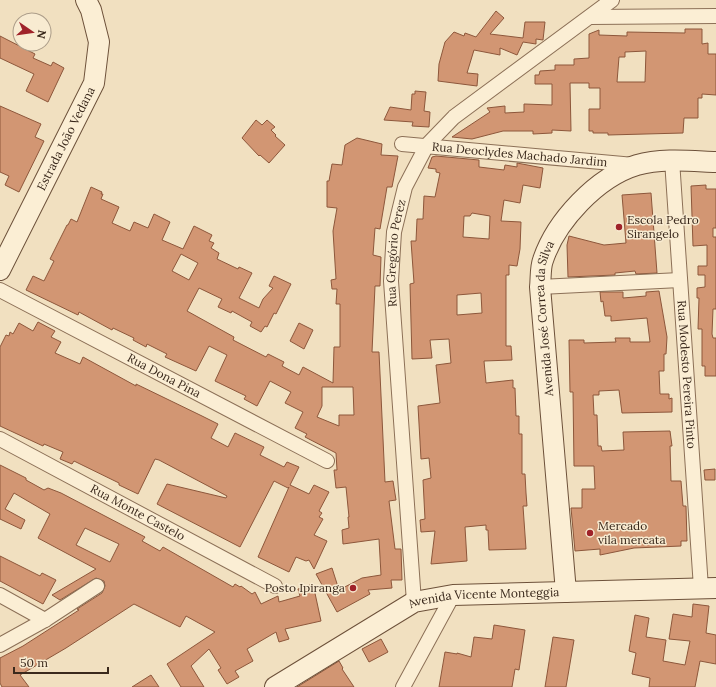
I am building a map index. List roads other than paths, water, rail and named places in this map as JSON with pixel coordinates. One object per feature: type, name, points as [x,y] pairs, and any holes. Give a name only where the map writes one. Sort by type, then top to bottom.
[{"type":"street","name":"Estrada João Vedana","points":[[0,270],[94,83],[99,42],[91,10],[86,0]]},
{"type":"street","name":"Rua Gregório Perez","points":[[414,602],[391,281],[394,232],[404,187],[427,145],[454,117],[612,0]]},
{"type":"street","points":[[590,17],[716,16]]},
{"type":"street","name":"Rua Deoclydes Machado Jardim","points":[[402,144],[427,145],[637,165]]},
{"type":"street","name":"Avenida José Correa da Silva","points":[[566,592],[540,287],[542,261],[552,237],[575,207],[602,182],[637,165],[672,160],[716,162]]},
{"type":"street","name":"Rua Modesto Pereira Pinto","points":[[672,160],[680,280],[708,588]]},
{"type":"street","points":[[540,287],[680,280]]},
{"type":"street","name":"Rua Dona Pina","points":[[0,290],[327,460]]},
{"type":"street","name":"Rua Monte Castelo","points":[[0,439],[275,586]]},
{"type":"street","points":[[0,645],[45,620],[97,586]]},
{"type":"street","name":"Avenida Vicente Monteggia","points":[[275,687],[414,602],[453,594],[708,588]]},
{"type":"street","points":[[403,687],[453,594]]},
{"type":"street","points":[[0,595],[45,620]]},
{"type":"place","name":"Escola Pedro Sirangelo","points":[[619,227]]},
{"type":"place","name":"Mercado vila mercata","points":[[590,533]]},
{"type":"place","name":"Posto Ipiranga","points":[[353,588]]}]
